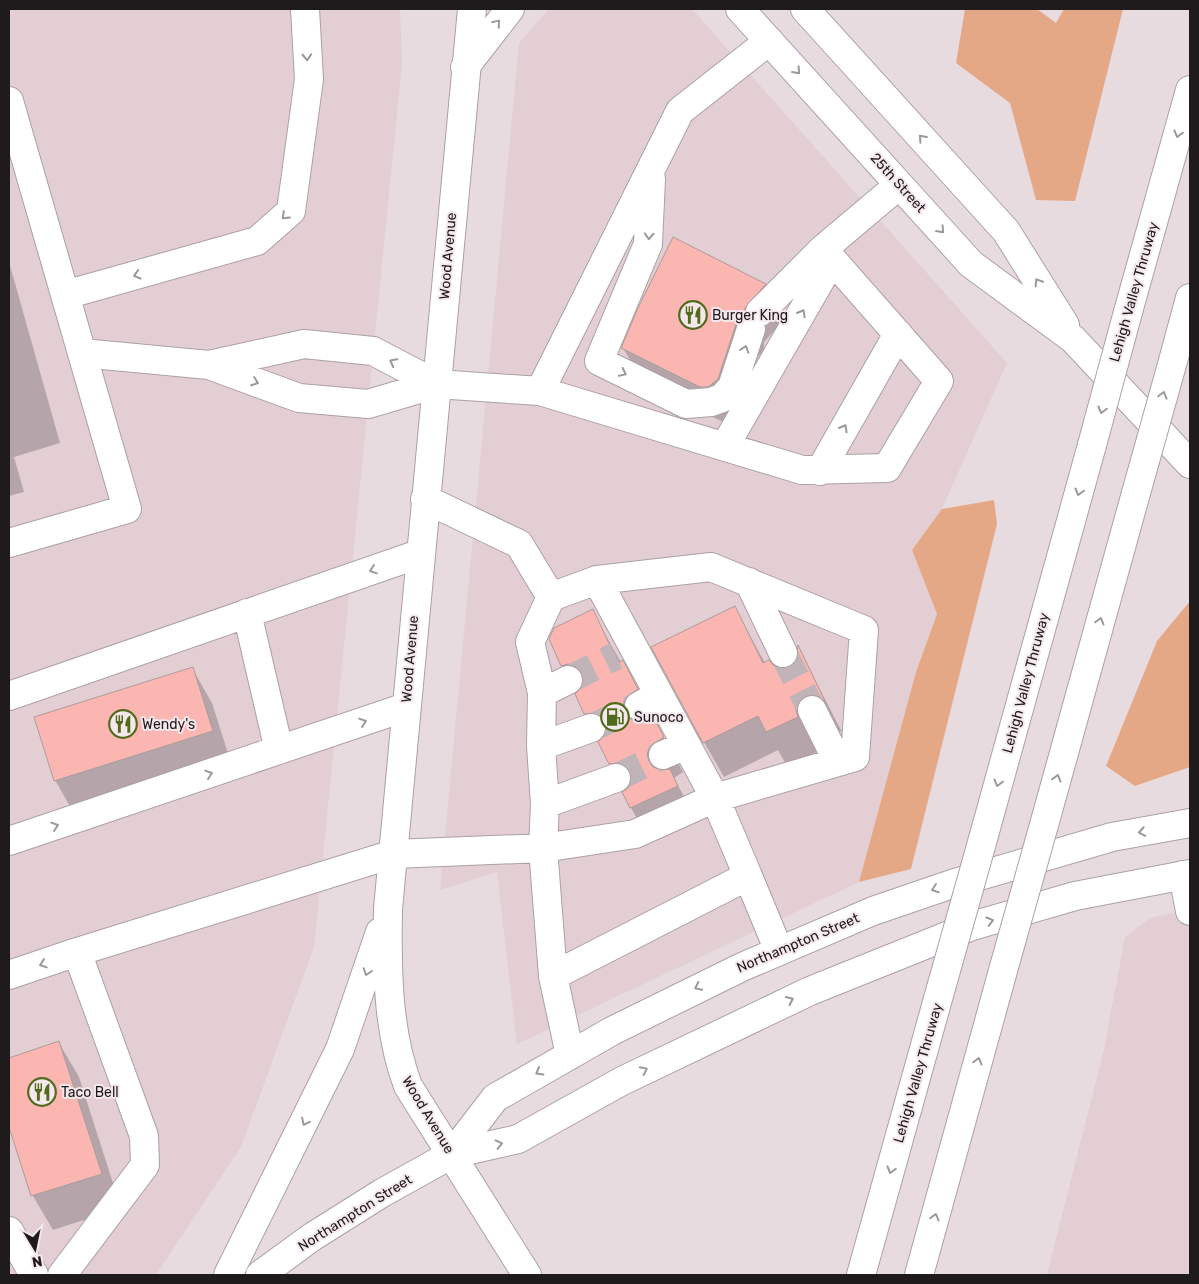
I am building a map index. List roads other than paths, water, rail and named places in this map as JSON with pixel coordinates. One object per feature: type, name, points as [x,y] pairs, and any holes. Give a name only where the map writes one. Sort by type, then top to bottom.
[{"type":"main road","points":[[65,295],[256,241],[291,211],[309,80],[305,9]]},
{"type":"main road","points":[[456,9],[465,67]]},
{"type":"main road","name":"Wood Avenue","points":[[472,9],[419,554],[388,909],[390,999],[400,1064],[411,1092],[527,1275]]},
{"type":"main road","points":[[465,67],[510,9]]},
{"type":"main road","name":"25th Street","points":[[740,9],[971,264],[1073,338]]},
{"type":"main road","name":"25th Street","points":[[805,9],[1006,231],[1073,338],[1190,464]]},
{"type":"main road","points":[[540,391],[680,111],[769,41]]},
{"type":"main road","name":"Lehigh Valley Thruway","points":[[861,1275],[1190,90]]},
{"type":"main road","points":[[9,101],[127,510],[9,544]]},
{"type":"main road","points":[[651,170],[648,244],[599,361],[686,404],[711,402],[722,398],[732,387],[756,320],[828,255],[899,184]]},
{"type":"main road","points":[[82,353],[209,365],[299,398],[368,404],[436,384],[540,391],[802,470],[887,468],[939,381],[828,255]]},
{"type":"main road","points":[[725,446],[828,255]]},
{"type":"main road","points":[[919,1275],[1190,298]]},
{"type":"main road","points":[[820,471],[898,334]]},
{"type":"main road","points":[[209,365],[304,344],[373,351],[436,384]]},
{"type":"main road","points":[[425,499],[519,544],[552,597]]},
{"type":"main road","points":[[9,696],[419,554]]},
{"type":"main road","points":[[9,975],[393,854],[543,848],[635,834],[715,798],[854,757],[864,630],[711,567],[597,580],[552,597],[530,642],[542,693],[541,746],[545,804],[543,848],[553,976],[570,1055]]},
{"type":"main road","points":[[597,580],[625,652],[674,750],[715,798],[779,951]]},
{"type":"main road","points":[[749,582],[783,653]]},
{"type":"main road","points":[[247,614],[279,750]]},
{"type":"main road","points":[[542,693],[568,680]]},
{"type":"main road","points":[[9,842],[406,707]]},
{"type":"main road","points":[[812,710],[838,762]]},
{"type":"main road","points":[[541,746],[591,728]]},
{"type":"main road","points":[[545,804],[616,778]]},
{"type":"main road","name":"Northampton Street","points":[[452,1154],[495,1098],[570,1055],[700,986],[873,911],[952,884],[1112,837],[1190,823]]},
{"type":"main road","points":[[1187,874],[1190,911]]},
{"type":"main road","name":"Northampton Street","points":[[260,1275],[312,1237],[452,1154],[518,1139],[622,1081],[733,1026],[909,950],[972,926],[1075,896],[1187,874]]},
{"type":"main road","points":[[553,976],[748,876]]},
{"type":"main road","points":[[228,1275],[340,1049],[388,909]]},
{"type":"main road","points":[[62,1275],[145,1165],[144,1136],[78,952]]},
{"type":"main road","points":[[9,1231],[34,1275]]},
{"type":"tunnel","points":[[783,653],[812,710]]},
{"type":"tunnel","points":[[568,680],[616,656]]},
{"type":"tunnel","points":[[591,728],[639,706]]},
{"type":"tunnel","points":[[616,778],[663,755]]},
{"type":"place","name":"Burger King","points":[[693,315]]},
{"type":"place","name":"Sunoco","points":[[615,717]]},
{"type":"place","name":"Wendy's","points":[[123,724]]},
{"type":"place","name":"Taco Bell","points":[[42,1092]]}]
